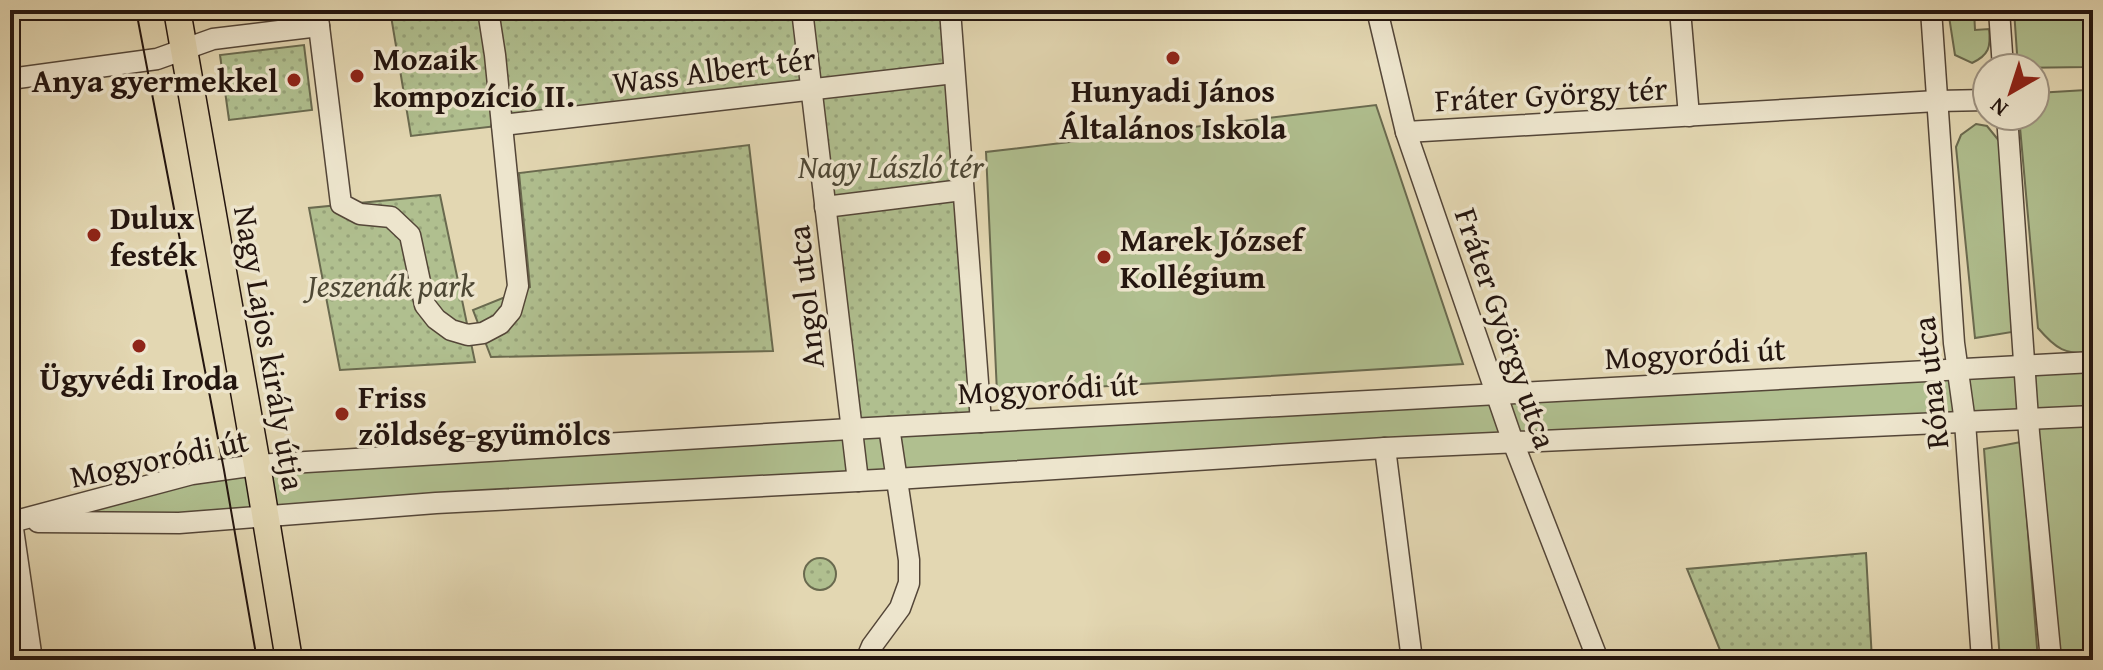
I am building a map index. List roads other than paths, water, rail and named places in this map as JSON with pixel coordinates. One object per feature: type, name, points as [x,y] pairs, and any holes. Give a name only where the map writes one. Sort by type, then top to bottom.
[{"type":"main road","name":"Nagy Lajos király útja","points":[[177,10],[289,660]]},
{"type":"street","points":[[10,79],[157,59],[213,39],[318,18],[341,204],[360,214],[391,217],[410,235],[425,305],[436,319],[451,330],[468,335],[483,333],[500,324],[511,311],[518,286],[488,10]]},
{"type":"street","name":"Angol utca","points":[[802,10],[858,481]]},
{"type":"street","points":[[950,10],[981,422]]},
{"type":"street","name":"Fráter György utca","points":[[1377,10],[1406,132],[1513,442],[1598,660]]},
{"type":"street","name":"Fráter György tér","points":[[1406,132],[1689,116],[1680,10]]},
{"type":"street","name":"Róna utca","points":[[1931,10],[1982,660]]},
{"type":"street","points":[[1999,10],[2002,52]]},
{"type":"street","name":"Wass Albert tér","points":[[502,125],[954,73]]},
{"type":"street","points":[[1689,116],[1971,100]]},
{"type":"street","points":[[2008,132],[2029,419],[2051,660]]},
{"type":"street","points":[[825,207],[962,190]]},
{"type":"street","name":"Mogyoródi út","points":[[11,522],[192,474],[257,465],[850,429],[2093,362]]},
{"type":"street","name":"Mogyoródi út","points":[[11,522],[179,523],[436,503],[896,479],[1385,448],[2093,416]]},
{"type":"street","points":[[866,660],[872,646],[900,608],[909,583],[909,560],[889,427]]},
{"type":"street","points":[[1385,448],[1412,660]]},
{"type":"street","points":[[11,522],[32,660]]},
{"type":"tram line","points":[[136,10],[257,660]]},
{"type":"place","name":"Hunyadi János Általános Iskola","points":[[1173,58]]},
{"type":"place","name":"Mozaik kompozíció II.","points":[[357,76]]},
{"type":"place","name":"Anya gyermekkel","points":[[294,80]]},
{"type":"place","name":"Dulux festék","points":[[94,235]]},
{"type":"place","name":"Marek József Kollégium","points":[[1104,257]]},
{"type":"place","name":"Ügyvédi Iroda","points":[[139,346]]},
{"type":"place","name":"Friss zöldség-gyümölcs","points":[[342,414]]},
{"type":"park label","name":"Nagy László tér","points":[[891,166]]},
{"type":"park label","name":"Jeszenák park","points":[[391,285]]}]
